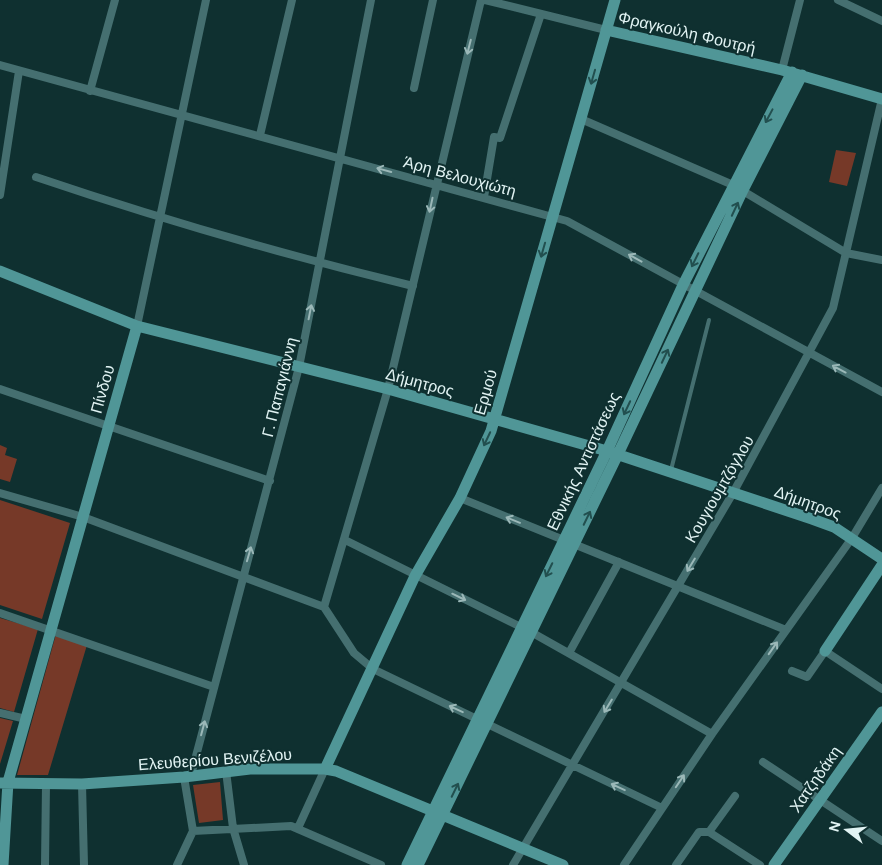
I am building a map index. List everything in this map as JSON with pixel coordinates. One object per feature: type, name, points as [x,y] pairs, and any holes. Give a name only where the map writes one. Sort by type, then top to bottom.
[{"type":"street","points":[[90,91],[115,0]]},
{"type":"street","name":"Πίνδου","points":[[3,865],[4,783],[26,719],[137,326],[206,0]]},
{"type":"street","points":[[260,135],[292,0]]},
{"type":"street","name":"Γ. Παπαγιάννη","points":[[188,776],[270,481],[299,367],[371,0]]},
{"type":"street","points":[[414,88],[433,0]]},
{"type":"street","points":[[324,607],[388,389],[480,0]]},
{"type":"street","name":"Φραγκούλη Φουτρή","points":[[484,0],[792,72],[882,99]]},
{"type":"street","name":"Ερμού","points":[[326,769],[415,576],[460,498],[494,419],[615,0]]},
{"type":"street","points":[[792,72],[800,0]]},
{"type":"street","points":[[838,0],[882,21]]},
{"type":"street","points":[[484,197],[494,137],[500,138],[541,14]]},
{"type":"street","name":"Άρη Βελουχιώτη","points":[[0,65],[567,221],[882,392]]},
{"type":"street","points":[[0,195],[19,71]]},
{"type":"street","name":"Εθνικής Αντιστάσεως","points":[[568,543],[618,454],[696,292],[738,188],[792,72]]},
{"type":"street","name":"Κουγιουμτζόγλου","points":[[513,865],[733,493],[810,354],[833,308],[882,99]]},
{"type":"street","points":[[581,119],[738,188],[846,253],[882,260]]},
{"type":"street","points":[[36,177],[160,219],[320,263],[413,286]]},
{"type":"street","name":"Εθνικής Αντιστάσεως","points":[[418,865],[438,813],[568,543],[607,450],[683,285],[738,188]]},
{"type":"street","name":"Δήμητρος","points":[[0,271],[137,326],[388,389],[607,450],[812,518],[852,538],[882,559]]},
{"type":"street","points":[[0,388],[108,427],[270,481]]},
{"type":"street","points":[[624,865],[712,734],[852,538],[882,488]]},
{"type":"street","points":[[0,493],[83,517],[324,607],[354,653],[373,669],[662,808]]},
{"type":"street","points":[[460,498],[786,630]]},
{"type":"street","points":[[345,540],[526,629],[712,734]]},
{"type":"street","points":[[569,653],[618,562]]},
{"type":"street","points":[[792,671],[807,676],[882,565]]},
{"type":"street","points":[[0,613],[214,686]]},
{"type":"street","points":[[825,651],[882,690]]},
{"type":"street","name":"Χατζηδάκη","points":[[774,865],[882,712]]},
{"type":"street","points":[[0,713],[26,719]]},
{"type":"street","points":[[763,762],[882,841]]},
{"type":"street","name":"Ελευθερίου Βενιζέλου","points":[[4,783],[82,784],[188,776],[226,771],[278,768],[326,769],[336,771],[563,865]]},
{"type":"street","points":[[298,828],[326,769]]},
{"type":"street","points":[[226,771],[233,828],[244,865]]},
{"type":"street","points":[[177,865],[193,831],[188,776]]},
{"type":"street","points":[[45,865],[46,784]]},
{"type":"street","points":[[82,784],[84,865]]},
{"type":"street","points":[[709,832],[734,796]]},
{"type":"street","name":"Εθνικής Αντιστάσεως","points":[[406,865],[438,813]]},
{"type":"street","points":[[193,831],[291,826],[381,865]]},
{"type":"street","points":[[676,865],[699,832],[709,832],[760,865]]},
{"type":"lane","points":[[670,472],[709,320]]},
{"type":"shaded area","points":[[836,150],[856,153],[847,186],[829,182]]},
{"type":"shaded area","points":[[0,445],[7,448],[5,455],[17,459],[10,482],[0,479]]},
{"type":"shaded area","points":[[0,500],[70,523],[42,619],[0,605]]},
{"type":"shaded area","points":[[0,618],[38,629],[14,712],[0,708]]},
{"type":"shaded area","points":[[56,634],[87,645],[48,775],[17,775]]},
{"type":"shaded area","points":[[0,718],[13,721],[0,764]]},
{"type":"shaded area","points":[[220,782],[223,820],[199,823],[193,785]]}]
